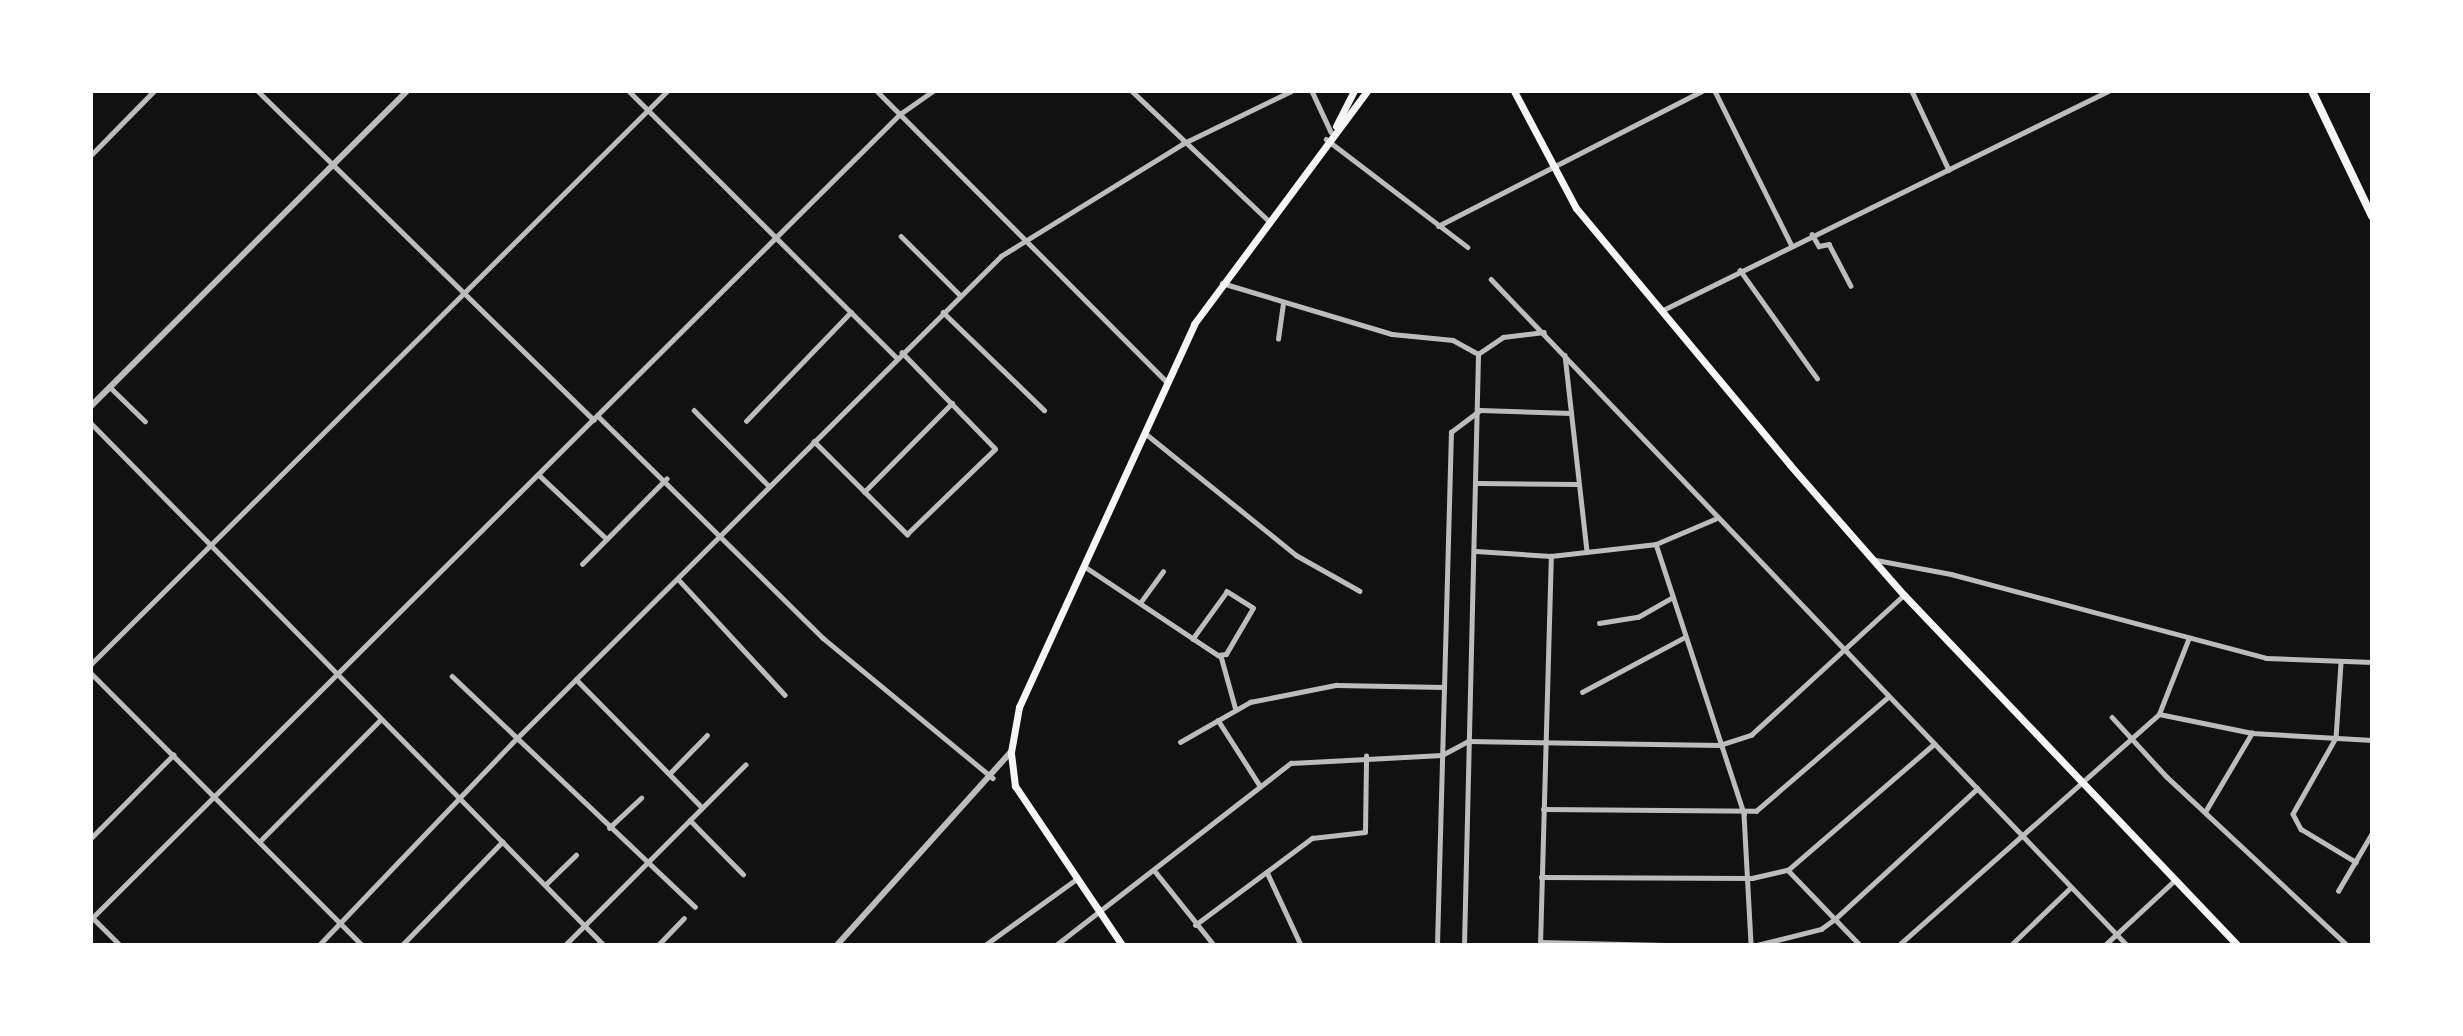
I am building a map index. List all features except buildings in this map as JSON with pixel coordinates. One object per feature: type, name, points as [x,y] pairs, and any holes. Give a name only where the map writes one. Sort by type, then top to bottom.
[{"type":"main road","points":[[1331,132],[1354,91]]},
{"type":"main road","points":[[1122,945],[1074,880],[1016,786],[1011,752],[1019,707],[1194,324],[1331,132],[1367,91]]},
{"type":"main road","points":[[1514,91],[1549,164],[1661,312],[1904,595],[2237,945]]},
{"type":"main road","points":[[2312,91],[2372,216]]},
{"type":"street","points":[[91,155],[154,91]]},
{"type":"street","points":[[258,91],[462,292],[596,418],[666,479],[823,638],[993,778]]},
{"type":"street","points":[[91,406],[407,91]]},
{"type":"street","points":[[629,91],[779,237],[897,358]]},
{"type":"street","points":[[91,664],[212,548],[462,292],[667,91]]},
{"type":"street","points":[[877,91],[1168,383]]},
{"type":"street","points":[[120,945],[92,917],[337,677],[900,114],[933,91]]},
{"type":"street","points":[[1132,91],[1182,144],[1268,220]]},
{"type":"street","points":[[319,945],[516,739],[723,538],[769,486],[960,295],[1025,239],[1182,144],[1291,91]]},
{"type":"street","points":[[1312,91],[1331,132],[1438,226],[1468,247]]},
{"type":"street","points":[[1438,226],[1549,164],[1702,91]]},
{"type":"street","points":[[1715,91],[1791,244]]},
{"type":"street","points":[[1912,91],[1949,170]]},
{"type":"street","points":[[1661,312],[1791,244],[1949,170],[2107,91]]},
{"type":"street","points":[[1812,234],[1819,246],[1829,244],[1851,286]]},
{"type":"street","points":[[901,236],[960,295]]},
{"type":"street","points":[[1740,270],[1817,378]]},
{"type":"street","points":[[1491,279],[1545,332],[1715,519],[2127,945]]},
{"type":"street","points":[[1222,284],[1283,305],[1392,334],[1453,340],[1478,354]]},
{"type":"street","points":[[1278,339],[1283,305]]},
{"type":"street","points":[[746,421],[851,312]]},
{"type":"street","points":[[943,312],[1044,410]]},
{"type":"street","points":[[1478,354],[1503,337],[1545,332]]},
{"type":"street","points":[[814,441],[907,534],[995,448],[902,353]]},
{"type":"street","points":[[1464,945],[1480,410],[1478,354]]},
{"type":"street","points":[[1565,354],[1587,552]]},
{"type":"street","points":[[110,387],[145,421]]},
{"type":"street","points":[[864,492],[952,403]]},
{"type":"street","points":[[694,410],[769,486]]},
{"type":"street","points":[[1437,945],[1451,432],[1480,410],[1571,413]]},
{"type":"street","points":[[91,422],[337,677],[604,945]]},
{"type":"street","points":[[1144,432],[1296,555],[1360,591]]},
{"type":"street","points":[[539,475],[607,539]]},
{"type":"street","points":[[582,564],[666,479]]},
{"type":"street","points":[[1478,483],[1578,484]]},
{"type":"street","points":[[1476,551],[1550,556],[1656,544],[1715,519]]},
{"type":"street","points":[[1656,544],[1744,814],[1752,878],[1751,945]]},
{"type":"street","points":[[1550,556],[1540,943],[1666,945]]},
{"type":"street","points":[[1872,559],[2035,595],[2188,640],[2266,657],[2372,662]]},
{"type":"street","points":[[1084,566],[1222,656],[1236,710]]},
{"type":"street","points":[[1140,603],[1163,571]]},
{"type":"street","points":[[679,580],[785,695]]},
{"type":"street","points":[[1194,639],[1232,592],[1255,615],[1222,656]]},
{"type":"street","points":[[1056,945],[1154,870],[1259,784],[1306,758],[1442,755],[1468,741],[1544,747],[1720,745],[1751,735],[1904,595]]},
{"type":"street","points":[[1599,623],[1638,617],[1673,597]]},
{"type":"street","points":[[1582,692],[1685,637]]},
{"type":"street","points":[[1899,945],[2159,714],[2188,640]]},
{"type":"street","points":[[2341,662],[2336,738],[2293,814],[2301,829],[2356,862]]},
{"type":"street","points":[[91,673],[362,945]]},
{"type":"street","points":[[452,676],[608,828],[695,907]]},
{"type":"street","points":[[576,679],[702,807]]},
{"type":"street","points":[[1180,742],[1236,710],[1336,685],[1444,687]]},
{"type":"street","points":[[1543,809],[1744,814],[1768,805],[1888,697]]},
{"type":"street","points":[[2159,714],[2252,733],[2372,740]]},
{"type":"street","points":[[2112,717],[2131,740],[2347,945]]},
{"type":"street","points":[[259,842],[380,720]]},
{"type":"street","points":[[1219,720],[1259,784]]},
{"type":"street","points":[[2205,811],[2252,733]]},
{"type":"street","points":[[669,774],[707,735]]},
{"type":"street","points":[[1541,877],[1752,878],[1788,870],[1934,744]]},
{"type":"street","points":[[837,945],[993,778],[1011,752]]},
{"type":"street","points":[[91,838],[173,755]]},
{"type":"street","points":[[1195,925],[1317,836],[1361,834],[1366,826],[1366,756]]},
{"type":"street","points":[[565,945],[745,765]]},
{"type":"street","points":[[1757,945],[1821,929],[1978,789]]},
{"type":"street","points":[[608,828],[641,798]]},
{"type":"street","points":[[690,820],[743,874]]},
{"type":"street","points":[[2338,891],[2372,833]]},
{"type":"street","points":[[402,945],[502,842]]},
{"type":"street","points":[[545,885],[576,855]]},
{"type":"street","points":[[1154,870],[1195,925],[1214,945]]},
{"type":"street","points":[[1788,870],[1860,945]]},
{"type":"street","points":[[1267,872],[1301,945]]},
{"type":"street","points":[[985,945],[1074,880]]},
{"type":"street","points":[[2105,945],[2175,880]]},
{"type":"street","points":[[2011,945],[2071,887]]},
{"type":"street","points":[[658,945],[684,918]]}]
